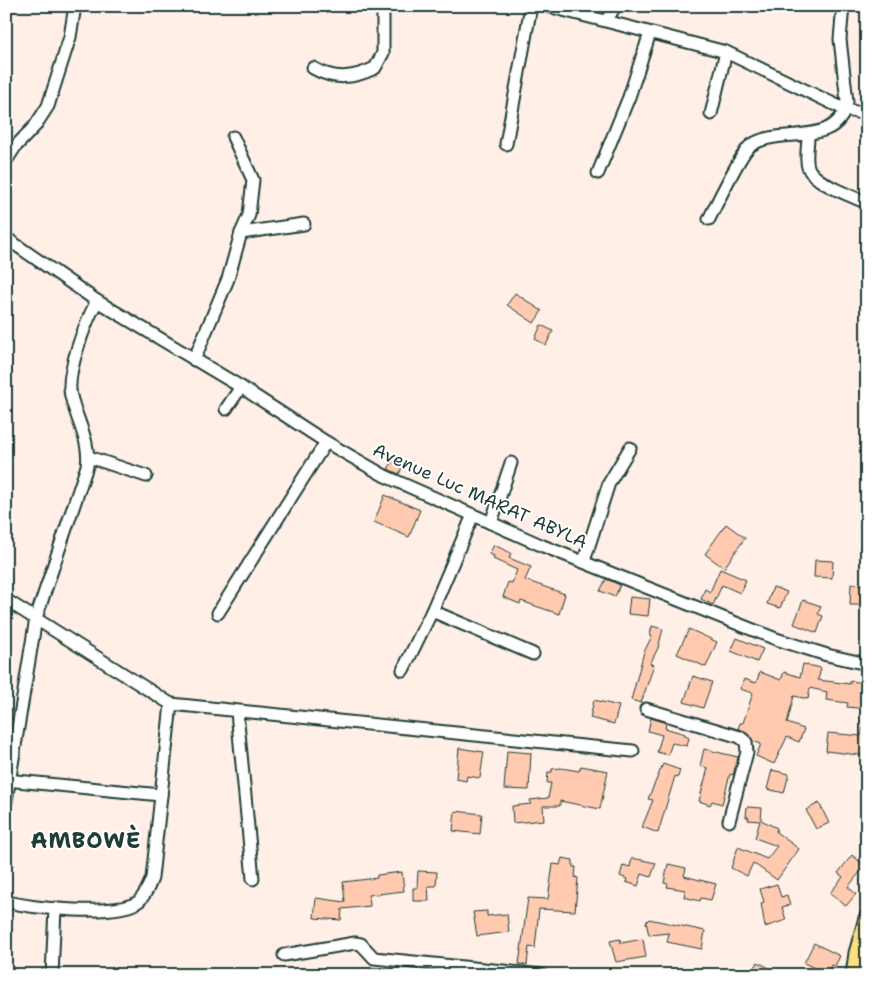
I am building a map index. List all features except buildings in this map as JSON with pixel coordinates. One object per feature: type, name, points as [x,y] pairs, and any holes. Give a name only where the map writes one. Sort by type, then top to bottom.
[{"type":"main road","points":[[854,975],[857,953],[867,918]]},
{"type":"street","points":[[6,161],[15,147],[35,126],[48,106],[70,37],[76,6]]},
{"type":"street","points":[[313,68],[328,76],[348,77],[375,68],[383,53],[383,6]]},
{"type":"street","points":[[506,144],[531,6]]},
{"type":"street","points":[[547,6],[726,52],[846,110],[867,114]]},
{"type":"street","points":[[607,20],[615,6]]},
{"type":"street","points":[[709,219],[748,147],[765,138],[808,136],[836,123],[846,110],[847,102],[840,39],[844,6]]},
{"type":"street","points":[[598,173],[629,97],[650,33]]},
{"type":"street","points":[[711,114],[726,52]]},
{"type":"street","points":[[808,136],[807,161],[812,174],[821,182],[867,204]]},
{"type":"street","points":[[194,360],[228,279],[241,233],[249,215],[253,180],[233,137]]},
{"type":"street","points":[[241,233],[304,224]]},
{"type":"street","name":"Avenue Luc MARAT ABYLA","points":[[6,238],[97,301],[241,387],[326,442],[385,476],[491,523],[776,639],[826,655],[867,664]]},
{"type":"street","points":[[6,801],[36,618],[88,466],[89,457],[70,394],[69,383],[84,328],[97,301]]},
{"type":"street","points":[[226,409],[241,387]]},
{"type":"street","points":[[218,613],[326,442]]},
{"type":"street","points":[[584,561],[609,483],[630,448]]},
{"type":"street","points":[[89,457],[146,476]]},
{"type":"street","points":[[491,523],[511,463]]},
{"type":"street","points":[[403,670],[432,611],[473,515]]},
{"type":"street","points":[[6,600],[171,704],[633,751]]},
{"type":"street","points":[[432,611],[533,654]]},
{"type":"street","points":[[6,901],[55,908],[114,910],[138,902],[147,891],[152,878],[171,704]]},
{"type":"street","points":[[646,709],[740,737],[746,742],[746,752],[728,821]]},
{"type":"street","points":[[237,712],[253,879]]},
{"type":"street","points":[[8,780],[160,795]]},
{"type":"street","points":[[52,975],[55,908]]},
{"type":"street","points":[[284,955],[355,943],[361,944],[374,958],[542,975]]},
{"type":"district","name":"AMBOWÈ","points":[[86,840]]}]
